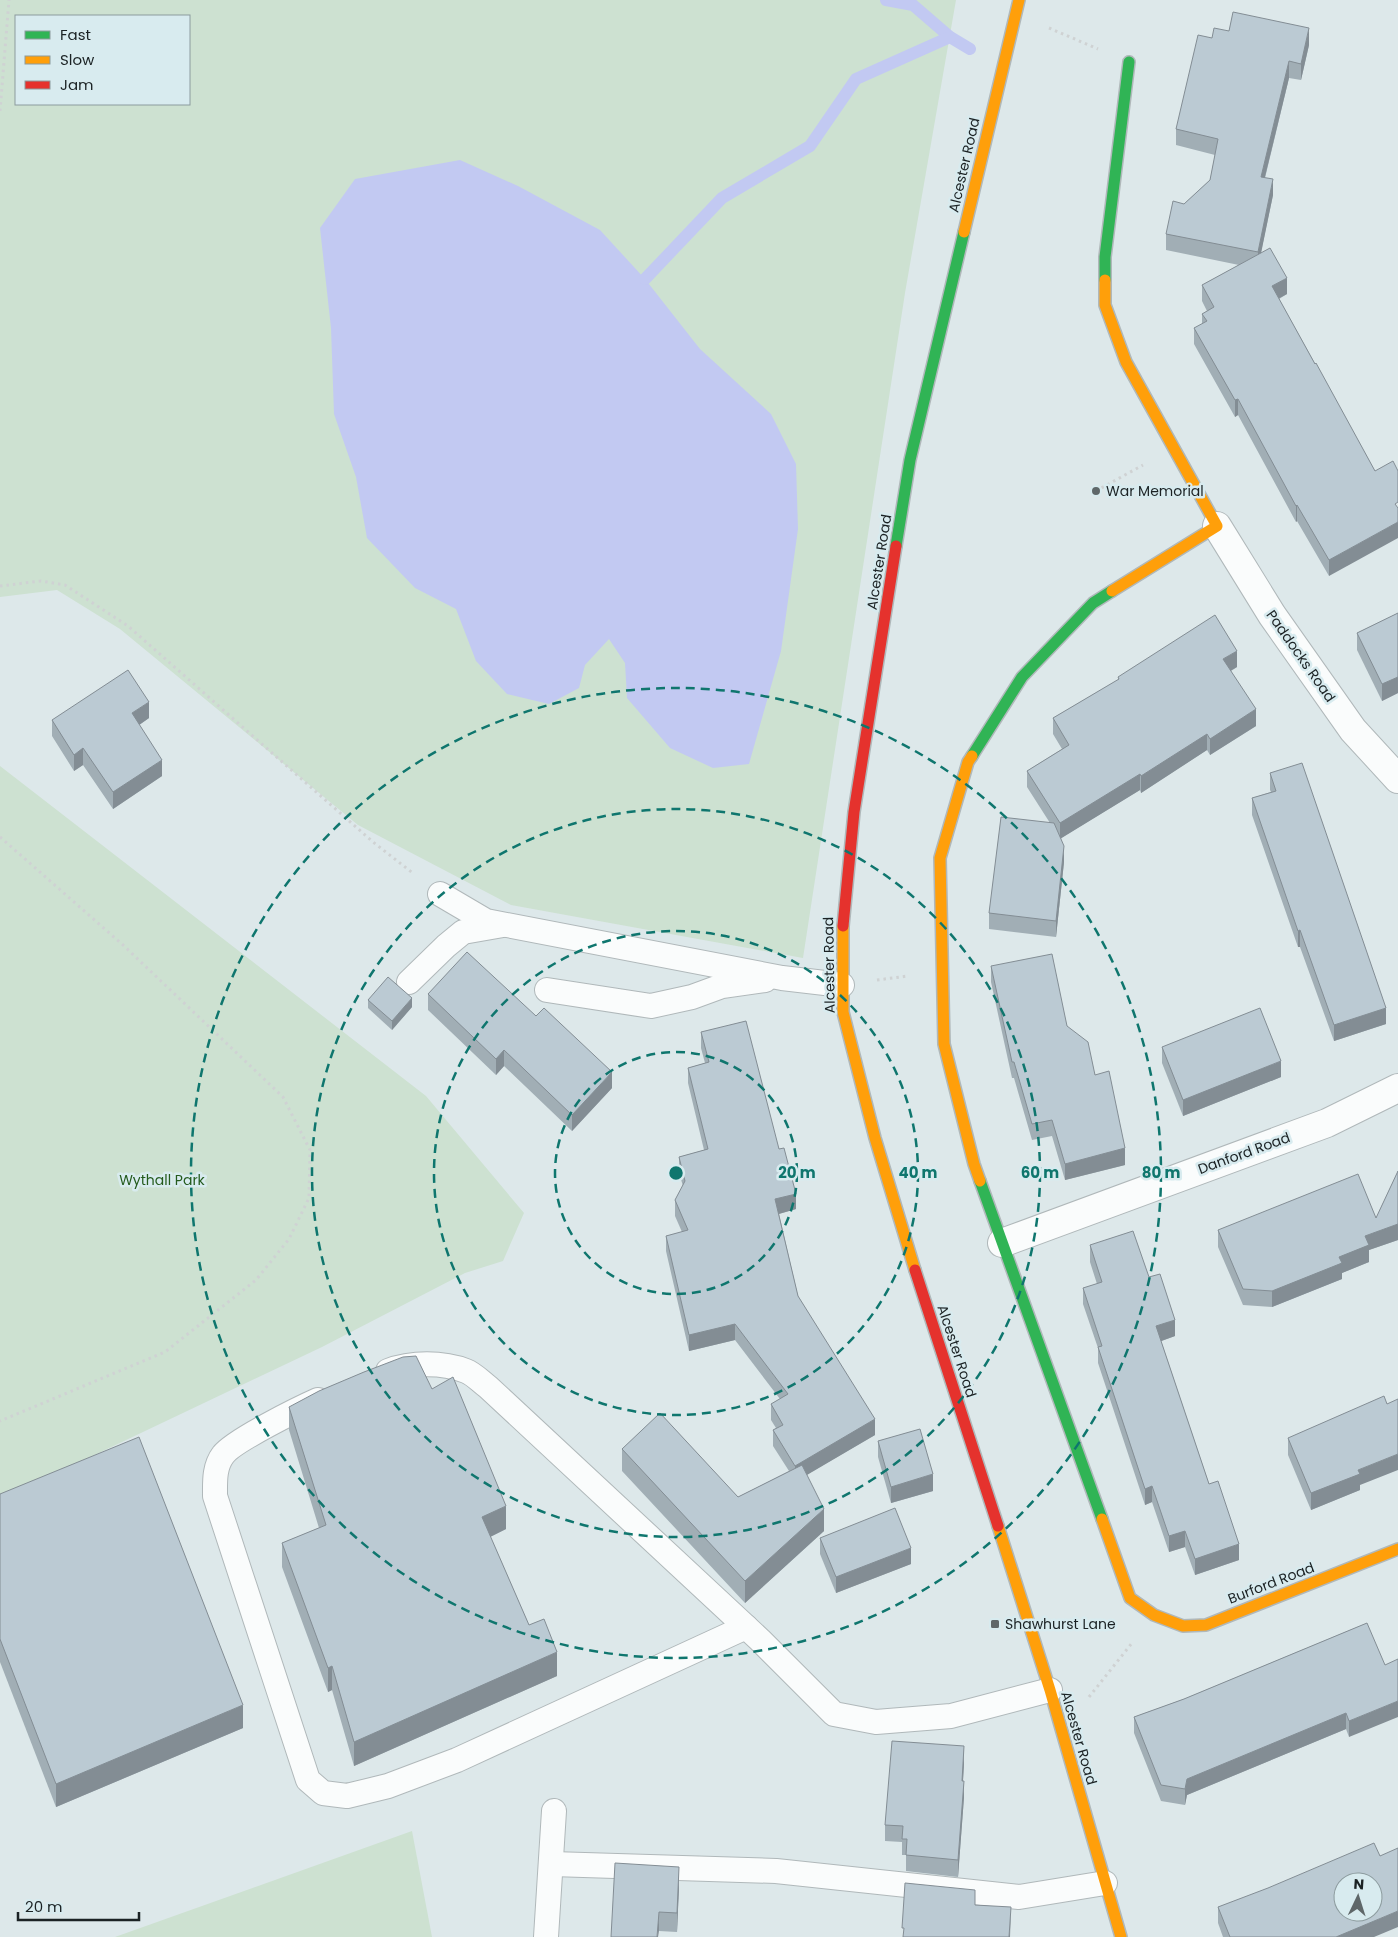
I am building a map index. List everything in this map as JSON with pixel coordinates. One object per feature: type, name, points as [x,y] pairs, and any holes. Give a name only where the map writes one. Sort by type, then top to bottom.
[{"type":"street","name":"Alcester Road","points":[[1019,0],[910,460],[854,812],[843,914],[843,1012],[875,1138],[1050,1690],[1121,1937]]},
{"type":"street","points":[[1129,62],[1105,257],[1105,305],[1126,362],[1217,526],[1093,603],[1022,678],[968,762],[940,858],[944,1044],[974,1164],[1130,1598],[1154,1615]]},
{"type":"street","name":"Paddocks Road","points":[[1217,526],[1272,614],[1353,730],[1398,779]]},
{"type":"street","name":"Danford Road","points":[[1002,1243],[1327,1123],[1398,1088]]},
{"type":"street","name":"Burford Road","points":[[1154,1615],[1183,1626],[1206,1625],[1398,1550]]},
{"type":"lane","points":[[440,894],[486,920],[507,925],[782,978],[842,985]]},
{"type":"lane","points":[[409,982],[463,932],[507,925]]},
{"type":"lane","points":[[547,990],[651,1006],[692,997],[722,986],[782,978]]},
{"type":"lane","points":[[372,1378],[398,1367],[432,1364],[467,1371],[488,1387],[746,1627],[834,1714],[876,1722],[951,1716],[1050,1690]]},
{"type":"lane","points":[[339,1392],[313,1402],[240,1441],[223,1454],[214,1475],[215,1496],[308,1780],[323,1793],[347,1796],[388,1786],[457,1760],[746,1627]]},
{"type":"lane","points":[[546,1937],[554,1811]]},
{"type":"lane","points":[[552,1864],[776,1871],[1019,1897],[1105,1883]]},
{"type":"path","points":[[0,110],[9,0]]},
{"type":"path","points":[[1016,14],[1129,62]]},
{"type":"path","points":[[1096,491],[1173,448]]},
{"type":"path","points":[[0,586],[42,581],[65,585],[128,626],[373,842],[440,894]]},
{"type":"path","points":[[0,837],[123,944],[283,1097],[310,1150],[309,1198],[289,1239],[256,1280],[165,1352],[0,1421]]},
{"type":"path","points":[[842,985],[942,971]]},
{"type":"path","points":[[1062,1732],[1154,1615]]},
{"type":"green space","points":[[0,0],[956,0],[905,293],[803,958],[511,905],[358,825],[120,629],[57,590],[0,597]]},
{"type":"green space","name":"Wythall Park","points":[[0,766],[426,1096],[524,1213],[503,1261],[465,1273],[322,1347],[0,1500]]},
{"type":"green space","points":[[412,1831],[432,1937],[115,1937]]},
{"type":"water","points":[[460,160],[518,186],[600,230],[645,279],[700,349],[771,414],[796,464],[798,529],[781,651],[749,764],[713,768],[670,748],[627,698],[625,663],[609,639],[585,665],[579,688],[549,704],[507,694],[476,661],[456,609],[415,588],[367,538],[356,477],[334,414],[331,328],[320,228],[355,179]]},
{"type":"building","points":[[1233,12],[1309,28],[1301,64],[1289,61],[1261,177],[1273,179],[1258,252],[1166,234],[1173,201],[1184,204],[1210,180],[1218,139],[1176,129],[1198,35],[1212,38],[1214,28],[1229,31]]},
{"type":"building","points":[[1270,248],[1287,278],[1272,286],[1375,471],[1393,461],[1398,471],[1398,502],[1395,504],[1398,508],[1398,522],[1329,560],[1296,506],[1238,399],[1235,400],[1194,328],[1207,321],[1202,314],[1214,307],[1202,285]]},
{"type":"building","points":[[1398,613],[1398,677],[1382,684],[1357,633]]},
{"type":"building","points":[[1215,615],[1237,651],[1223,659],[1256,709],[1210,739],[1207,734],[1141,776],[1140,774],[1060,823],[1027,771],[1069,745],[1053,718],[1119,679],[1118,677]]},
{"type":"building","points":[[128,670],[149,702],[132,713],[162,760],[113,792],[83,748],[74,755],[52,720]]},
{"type":"building","points":[[1302,763],[1386,1008],[1334,1025],[1300,930],[1298,931],[1252,798],[1276,791],[1270,773]]},
{"type":"building","points":[[1001,817],[1054,823],[1064,846],[1056,921],[989,913]]},
{"type":"building","points":[[467,952],[536,1016],[544,1008],[612,1072],[572,1115],[504,1050],[496,1059],[428,994]]},
{"type":"building","points":[[1052,954],[1067,1026],[1088,1042],[1095,1075],[1109,1071],[1125,1148],[1065,1164],[1052,1120],[1032,1124],[1014,1062],[1012,1062],[991,966]]},
{"type":"building","points":[[388,977],[412,998],[392,1021],[368,1000]]},
{"type":"building","points":[[1260,1008],[1281,1061],[1183,1100],[1162,1047]]},
{"type":"building","points":[[746,1021],[779,1149],[784,1148],[796,1194],[775,1199],[798,1296],[875,1419],[795,1466],[773,1430],[783,1425],[771,1404],[788,1394],[735,1324],[689,1335],[666,1236],[688,1230],[675,1200],[685,1181],[679,1157],[708,1149],[688,1068],[709,1062],[701,1032]]},
{"type":"building","points":[[1398,1171],[1398,1224],[1365,1236],[1369,1245],[1339,1257],[1342,1263],[1272,1291],[1243,1289],[1218,1230],[1358,1174],[1376,1218]]},
{"type":"building","points":[[1133,1231],[1149,1277],[1160,1274],[1175,1320],[1156,1326],[1209,1484],[1218,1481],[1239,1544],[1195,1559],[1185,1531],[1169,1536],[1152,1486],[1145,1489],[1098,1347],[1102,1346],[1083,1288],[1102,1282],[1090,1245]]},
{"type":"building","points":[[416,1356],[432,1389],[453,1377],[506,1506],[482,1517],[529,1625],[544,1619],[557,1652],[354,1742],[332,1666],[328,1668],[282,1543],[326,1525],[289,1407],[319,1391],[364,1372],[403,1357]]},
{"type":"building","points":[[1384,1396],[1387,1404],[1398,1399],[1398,1454],[1358,1470],[1360,1474],[1311,1493],[1288,1438]]},
{"type":"building","points":[[660,1413],[738,1497],[802,1465],[824,1509],[745,1581],[622,1449]]},
{"type":"building","points":[[920,1429],[933,1474],[891,1487],[878,1441]]},
{"type":"building","points":[[139,1437],[243,1705],[56,1784],[0,1639],[0,1494]]},
{"type":"building","points":[[895,1508],[911,1548],[836,1577],[820,1538]]},
{"type":"building","points":[[1367,1623],[1385,1665],[1398,1659],[1398,1701],[1349,1721],[1346,1713],[1187,1779],[1185,1789],[1161,1785],[1134,1717],[1184,1699]]},
{"type":"building","points":[[892,1741],[964,1746],[962,1781],[964,1781],[958,1860],[906,1855],[907,1839],[902,1839],[903,1826],[885,1825]]},
{"type":"building","points":[[1374,1843],[1380,1856],[1398,1848],[1398,1911],[1383,1917],[1383,1872],[1333,1872],[1333,1922],[1372,1922],[1336,1937],[1230,1937],[1218,1907]]},
{"type":"building","points":[[615,1863],[679,1867],[677,1913],[659,1912],[657,1937],[611,1937]]},
{"type":"building","points":[[905,1883],[975,1890],[975,1905],[1011,1907],[1009,1937],[903,1937]]},
{"type":"waterway","points":[[886,0],[913,5],[950,37],[970,49]]},
{"type":"waterway","points":[[645,279],[722,198],[810,146],[856,79],[950,37]]},
{"type":"traffic: fast","points":[[1105,280],[1105,257],[1129,62]]},
{"type":"traffic: fast","points":[[896,546],[910,460],[964,232]]},
{"type":"traffic: fast","points":[[972,756],[1022,677],[1093,603],[1112,591]]},
{"type":"traffic: fast","points":[[980,1181],[1102,1519]]},
{"type":"traffic: slow","points":[[964,232],[1019,0]]},
{"type":"traffic: slow","points":[[1105,280],[1105,305],[1126,362],[1217,526],[1112,591]]},
{"type":"traffic: slow","points":[[972,756],[968,762],[940,858],[944,1044],[980,1181]]},
{"type":"traffic: slow","points":[[843,926],[843,1012],[875,1138],[915,1270]]},
{"type":"traffic: slow","points":[[1102,1519],[1130,1598],[1154,1615],[1183,1626],[1206,1625],[1398,1549]]},
{"type":"traffic: slow","points":[[998,1526],[1050,1690],[1121,1937]]},
{"type":"traffic: jam","points":[[843,926],[854,812],[896,546]]},
{"type":"traffic: jam","points":[[915,1270],[998,1526]]},
{"type":"place","name":"War Memorial","points":[[1096,491]]},
{"type":"place","name":"Shawhurst Lane","points":[[995,1624]]}]
